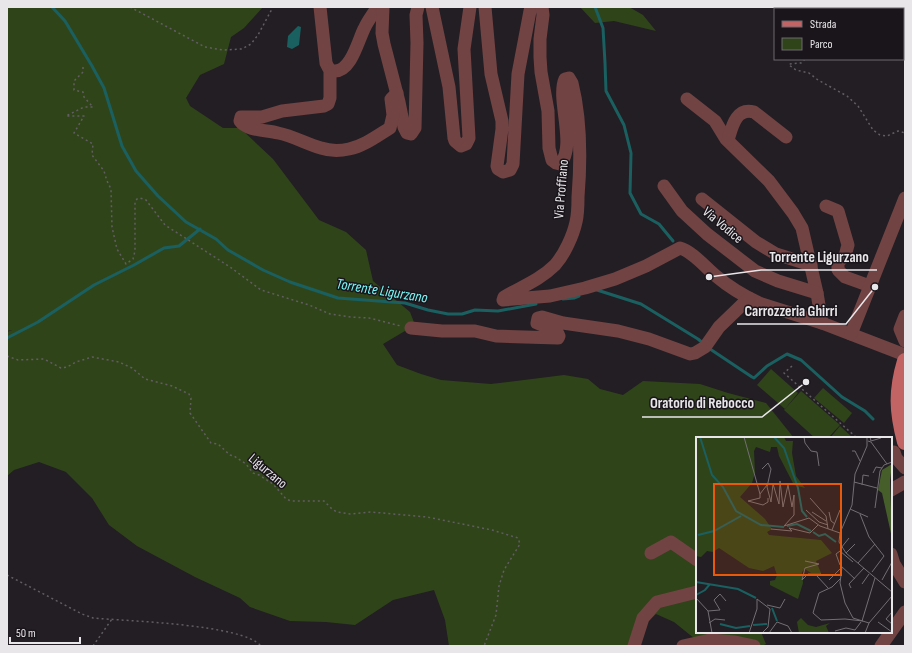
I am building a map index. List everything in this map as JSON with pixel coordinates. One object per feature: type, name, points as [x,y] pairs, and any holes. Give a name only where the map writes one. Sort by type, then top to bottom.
[{"type":"main road","points":[[899,447],[900,420],[898,396],[900,380],[905,362]]},
{"type":"street","points":[[320,7],[324,51],[328,68],[330,70],[330,98],[328,104],[324,106],[282,111],[262,117],[245,116],[241,117],[240,121],[252,128],[279,133],[322,148],[334,150],[349,149],[369,141],[390,128],[393,115],[391,99],[396,93]]},
{"type":"street","points":[[330,70],[336,71],[345,66],[350,60],[364,29],[379,7]]},
{"type":"street","points":[[383,7],[382,33],[384,44],[404,127],[406,132],[411,134],[415,128],[418,43],[416,15],[418,7]]},
{"type":"street","points":[[432,7],[449,87],[454,138],[455,142],[460,146],[466,144],[469,138],[464,49],[470,7]]},
{"type":"street","points":[[485,7],[491,74],[502,125],[497,166],[498,169],[503,172],[510,170],[513,164],[518,74],[524,38],[532,7]]},
{"type":"street","name":"Via Proffiano","points":[[542,7],[543,15],[540,39],[541,72],[548,111],[549,148],[552,160],[556,163],[560,164],[564,155],[566,131],[562,89],[564,79],[570,79],[573,87],[578,116],[580,151],[576,222],[564,250],[555,265],[524,288],[505,296],[502,299],[505,301],[550,296],[585,288],[615,279],[646,266],[680,248],[686,250],[718,277],[759,303],[822,323],[905,355]]},
{"type":"street","points":[[687,99],[715,121],[728,140],[769,181],[793,213],[802,228],[817,293],[822,323]]},
{"type":"street","points":[[728,140],[738,115],[749,110],[754,112],[786,137]]},
{"type":"street","name":"Via Vodice","points":[[664,186],[682,211],[706,234],[755,271],[778,281],[817,293]]},
{"type":"street","points":[[851,334],[905,198]]},
{"type":"street","points":[[702,199],[756,242],[776,254],[811,265]]},
{"type":"street","points":[[826,206],[838,211],[848,246],[845,256],[838,262],[838,270],[845,277],[870,286]]},
{"type":"street","points":[[411,328],[442,331],[475,331],[496,336],[558,338],[560,336],[559,333],[555,330],[538,323],[538,318],[542,317],[563,323],[618,331],[690,354],[695,353],[705,347],[719,327],[749,298]]},
{"type":"street","points":[[905,316],[900,329],[905,340]]},
{"type":"street","points":[[899,447],[896,458],[905,468]]},
{"type":"street","points":[[892,489],[905,482]]},
{"type":"street","points":[[651,553],[671,542],[696,559]]},
{"type":"street","points":[[892,557],[894,564],[905,582]]},
{"type":"street","points":[[634,646],[643,618],[657,602],[696,592]]},
{"type":"street","points":[[892,630],[905,612]]},
{"type":"street","points":[[881,646],[890,633]]},
{"type":"street","points":[[683,646],[710,640],[735,642],[754,646]]},
{"type":"path","points":[[130,7],[205,46],[223,50],[242,49],[251,44],[258,35],[273,7]]},
{"type":"path","points":[[804,60],[801,63],[789,65],[796,70],[809,73],[847,96],[858,106],[873,130],[880,135],[887,136],[898,131],[905,133]]},
{"type":"path","points":[[83,67],[83,72],[74,81],[74,90],[83,92],[84,97],[93,107],[84,107],[66,116],[84,116],[74,133],[93,144],[92,155],[104,171],[111,190],[112,227],[117,249],[126,264],[133,259],[135,251],[135,202],[140,198],[146,200],[165,225],[230,267],[261,290],[309,305],[330,314],[369,318],[411,328]]},
{"type":"path","name":"Ligurzano","points":[[7,356],[18,360],[44,359],[61,368],[92,357],[105,359],[119,362],[132,368],[145,379],[172,386],[189,394],[191,398],[190,413],[211,443],[218,444],[230,455],[246,464],[253,473],[260,475],[273,484],[286,499],[291,501],[324,501],[337,512],[350,514],[372,512],[427,517],[492,530],[518,538],[520,544],[504,570],[499,586],[496,615],[484,646]]},
{"type":"path","points":[[792,366],[784,373],[856,437]]},
{"type":"path","points":[[7,575],[82,614],[93,618],[167,623],[231,633],[248,638],[260,645]]},
{"type":"path","points":[[93,646],[112,620]]},
{"type":"green space","points":[[7,7],[263,7],[244,28],[231,37],[224,64],[200,75],[186,98],[190,106],[223,128],[240,128],[273,159],[319,220],[346,232],[366,250],[373,281],[410,312],[415,325],[383,344],[397,365],[441,380],[491,384],[564,375],[588,379],[600,389],[623,395],[643,381],[700,384],[766,403],[793,437],[696,437],[696,633],[761,633],[766,644],[762,646],[708,646],[700,643],[674,622],[656,614],[632,637],[634,646],[449,646],[445,620],[434,590],[393,600],[355,625],[326,622],[290,621],[250,607],[240,598],[195,577],[137,546],[109,525],[92,498],[66,472],[39,462],[14,470],[7,476],[7,332],[12,330],[7,331]]},
{"type":"green space","points":[[580,7],[629,7],[643,15],[656,31],[614,21],[595,23]]},
{"type":"green space","points":[[771,369],[798,393],[785,409],[757,385]]},
{"type":"green space","points":[[823,388],[852,413],[844,423],[814,398]]},
{"type":"green space","points":[[801,391],[840,425],[829,437],[814,437],[784,410]]},
{"type":"green space","points":[[840,426],[852,437],[831,437]]},
{"type":"water","points":[[298,26],[301,27],[299,45],[292,49],[287,47],[288,36]]},
{"type":"waterway","name":"Torrente Ligurzano","points":[[52,7],[65,21],[104,88],[122,146],[136,171],[158,196],[186,222],[216,239],[228,250],[263,270],[290,282],[338,298],[405,303],[448,314],[462,314],[475,310],[498,311],[536,304]]},
{"type":"waterway","name":"Torrente Ligurzano","points":[[595,7],[603,28],[606,91],[624,125],[631,153],[630,193],[641,214],[659,224],[673,241]]},
{"type":"waterway","points":[[7,338],[38,322],[94,285],[164,248],[179,246],[200,229]]},
{"type":"waterway","name":"Torrente Ligurzano","points":[[597,290],[641,304],[704,344]]},
{"type":"waterway","name":"Torrente Ligurzano","points":[[563,299],[579,296]]},
{"type":"waterway","name":"Torrente Ligurzano","points":[[710,349],[754,378],[767,366],[787,354],[801,360],[842,397],[865,411],[873,419]]},
{"type":"place","name":"Torrente Ligurzano","points":[[709,277]]},
{"type":"place","name":"Carrozzeria Ghirri","points":[[875,287]]},
{"type":"place","name":"Oratorio di Rebocco","points":[[806,382]]}]
